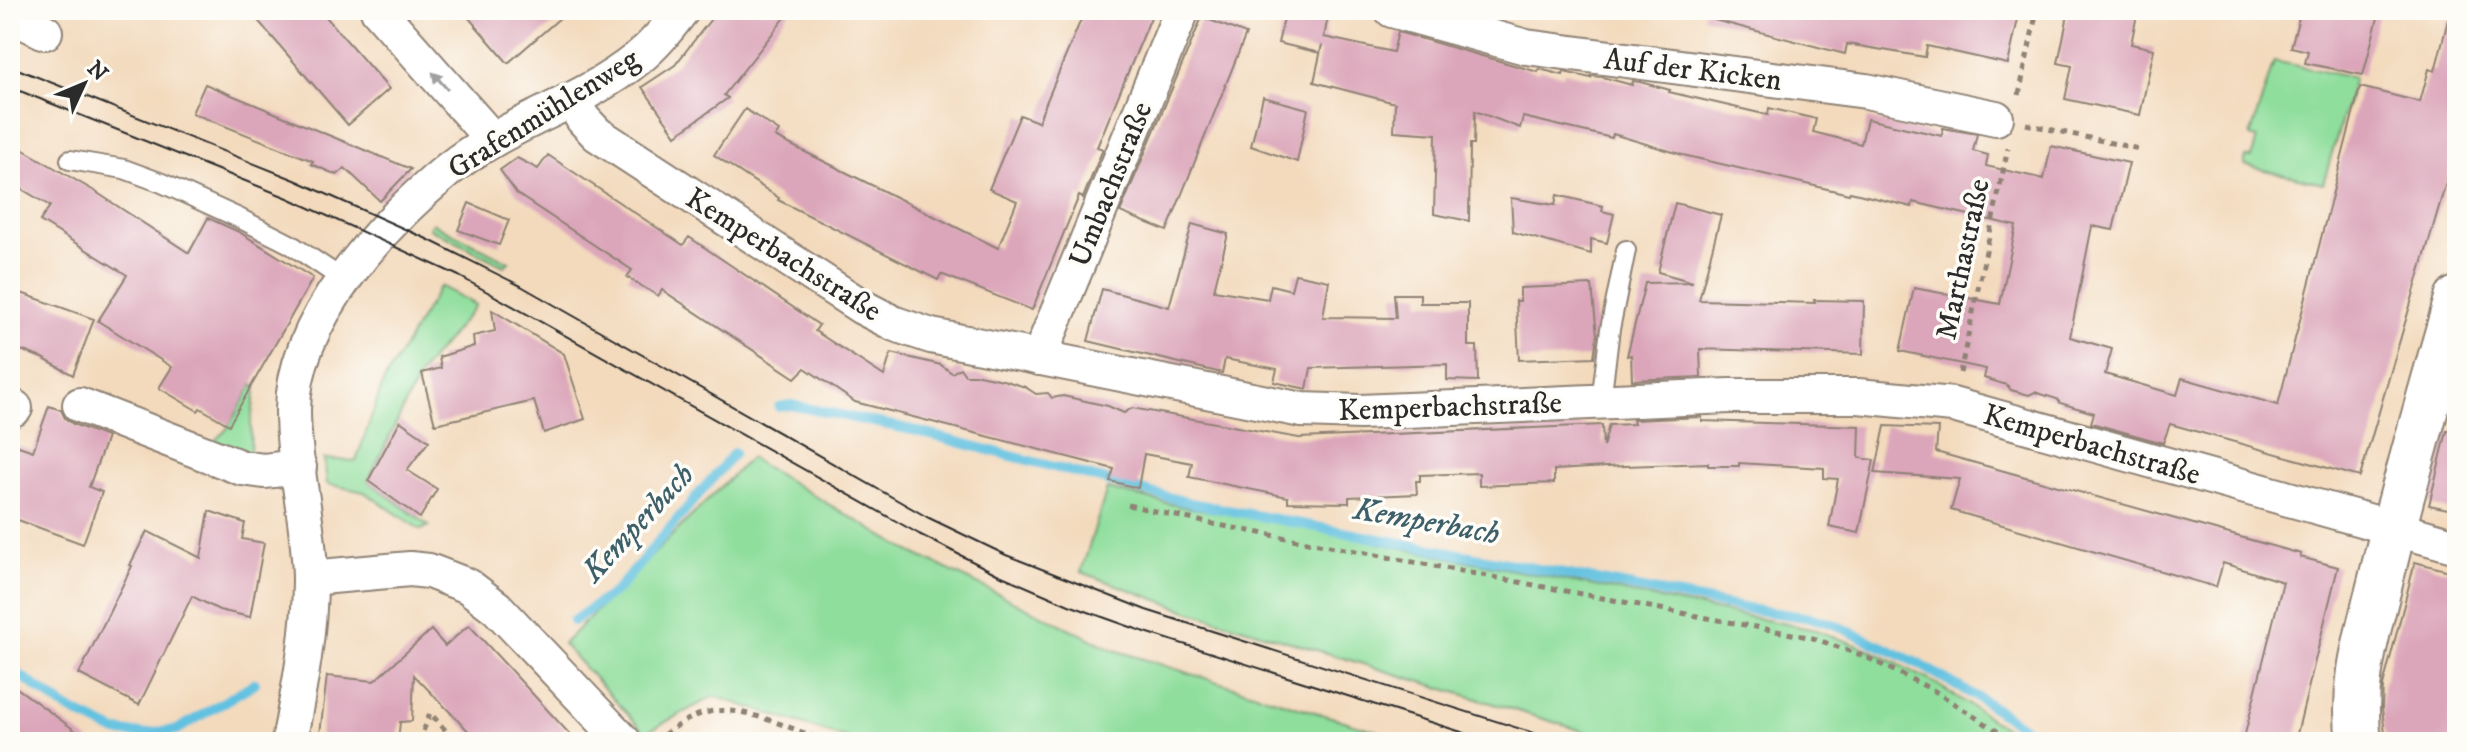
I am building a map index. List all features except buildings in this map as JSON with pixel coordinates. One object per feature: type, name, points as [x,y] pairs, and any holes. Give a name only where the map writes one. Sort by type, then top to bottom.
[{"type":"street","points":[[378,10],[492,139]]},
{"type":"street","name":"Grafenmühlenweg","points":[[289,742],[308,631],[310,578],[293,411],[296,375],[308,341],[344,280],[392,223],[437,178],[492,139],[572,100],[636,60],[659,39],[682,10]]},
{"type":"street","name":"Umbachstraße","points":[[1039,358],[1182,10]]},
{"type":"street","name":"Auf der Kicken","points":[[1392,10],[1526,47],[1866,91],[2005,120]]},
{"type":"street","points":[[10,15],[45,32]]},
{"type":"street","name":"Kemperbachstraße","points":[[572,100],[597,134],[862,307],[895,324],[931,336],[1302,410],[1360,412],[1730,396],[1858,396],[1953,405],[2457,546]]},
{"type":"street","points":[[2359,742],[2355,711],[2358,673],[2393,528],[2457,299]]},
{"type":"street","points":[[80,405],[242,468],[264,471],[299,467]]},
{"type":"street","points":[[310,578],[410,569],[429,571],[468,586],[497,608],[624,742]]},
{"type":"lane","points":[[70,160],[124,169],[162,183],[290,244],[344,280]]},
{"type":"lane","points":[[1601,401],[1610,329],[1626,250]]},
{"type":"path","name":"Marthastraße","points":[[1953,405],[2005,120],[2037,10]]},
{"type":"path","points":[[2005,120],[2139,149]]},
{"type":"path","points":[[1128,505],[1208,523],[1813,638],[1868,658],[1933,690],[2014,742]]},
{"type":"path","points":[[654,742],[692,718],[724,710],[741,712],[828,742]]},
{"type":"path","points":[[419,742],[430,713],[456,742]]},
{"type":"green space","points":[[2274,61],[2354,78],[2323,184],[2244,165],[2246,157],[2251,158],[2257,139],[2250,137]]},
{"type":"green space","points":[[432,223],[509,262],[504,266],[429,228]]},
{"type":"green space","points":[[440,286],[476,305],[421,372],[368,481],[429,526],[421,530],[364,492],[327,484],[324,459],[356,461],[384,381]]},
{"type":"green space","points":[[253,384],[256,388],[250,456],[212,443],[226,430]]},
{"type":"green space","points":[[750,458],[905,549],[1114,650],[1412,742],[858,742],[714,696],[645,733],[563,644]]},
{"type":"green space","points":[[1107,489],[1183,507],[1285,522],[1816,630],[1870,650],[1935,683],[2027,742],[1619,742],[1185,610],[1081,572]]},
{"type":"waterway","name":"Kemperbach","points":[[779,407],[791,405],[912,430],[1191,503],[1748,609],[1812,618],[1833,624],[1917,663],[1987,703],[2044,742]]},
{"type":"waterway","name":"Kemperbach","points":[[573,621],[617,590],[734,453]]},
{"type":"waterway","points":[[10,668],[66,708],[116,732],[146,734],[177,730],[255,683]]},
{"type":"tram line","points":[[10,66],[295,180],[427,239],[521,286],[927,517],[1006,555],[1146,610],[1562,742]]},
{"type":"tram line","points":[[10,87],[288,198],[459,276],[919,534],[997,574],[1069,605],[1139,630],[1493,742]]}]
